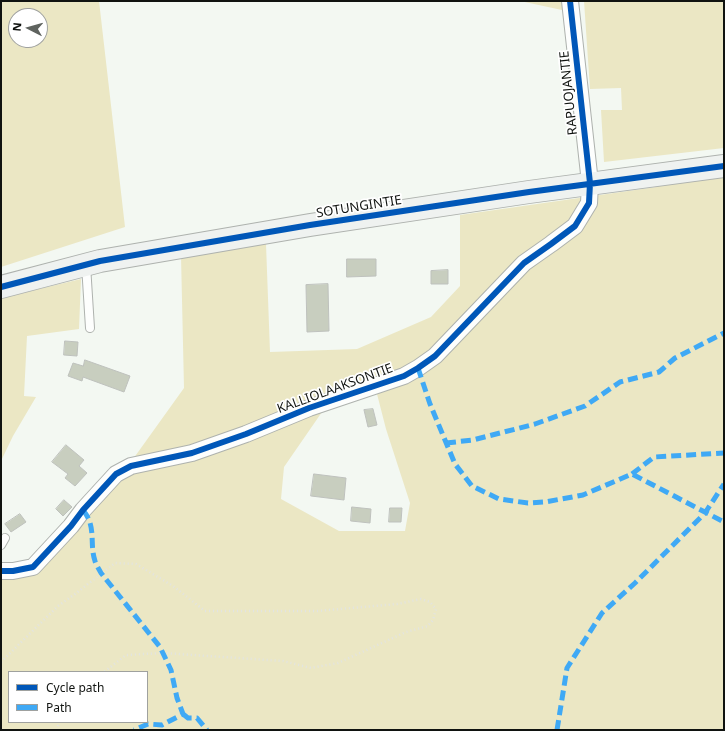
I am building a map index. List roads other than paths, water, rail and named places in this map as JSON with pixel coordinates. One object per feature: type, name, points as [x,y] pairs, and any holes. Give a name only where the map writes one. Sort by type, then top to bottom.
[{"type":"street","name":"RAPUOJANTIE","points":[[570,1],[590,183]]},
{"type":"street","name":"SOTUNGINTIE","points":[[1,287],[100,261],[310,226],[590,183],[724,166]]},
{"type":"street","name":"KALLIOLAAKSONTIE","points":[[1,571],[13,571],[32,567],[71,526],[83,510],[116,474],[132,466],[192,454],[309,408],[404,376],[418,368],[435,356],[524,262],[575,226],[589,203],[590,183]]},
{"type":"lane","points":[[86,264],[90,328]]}]
